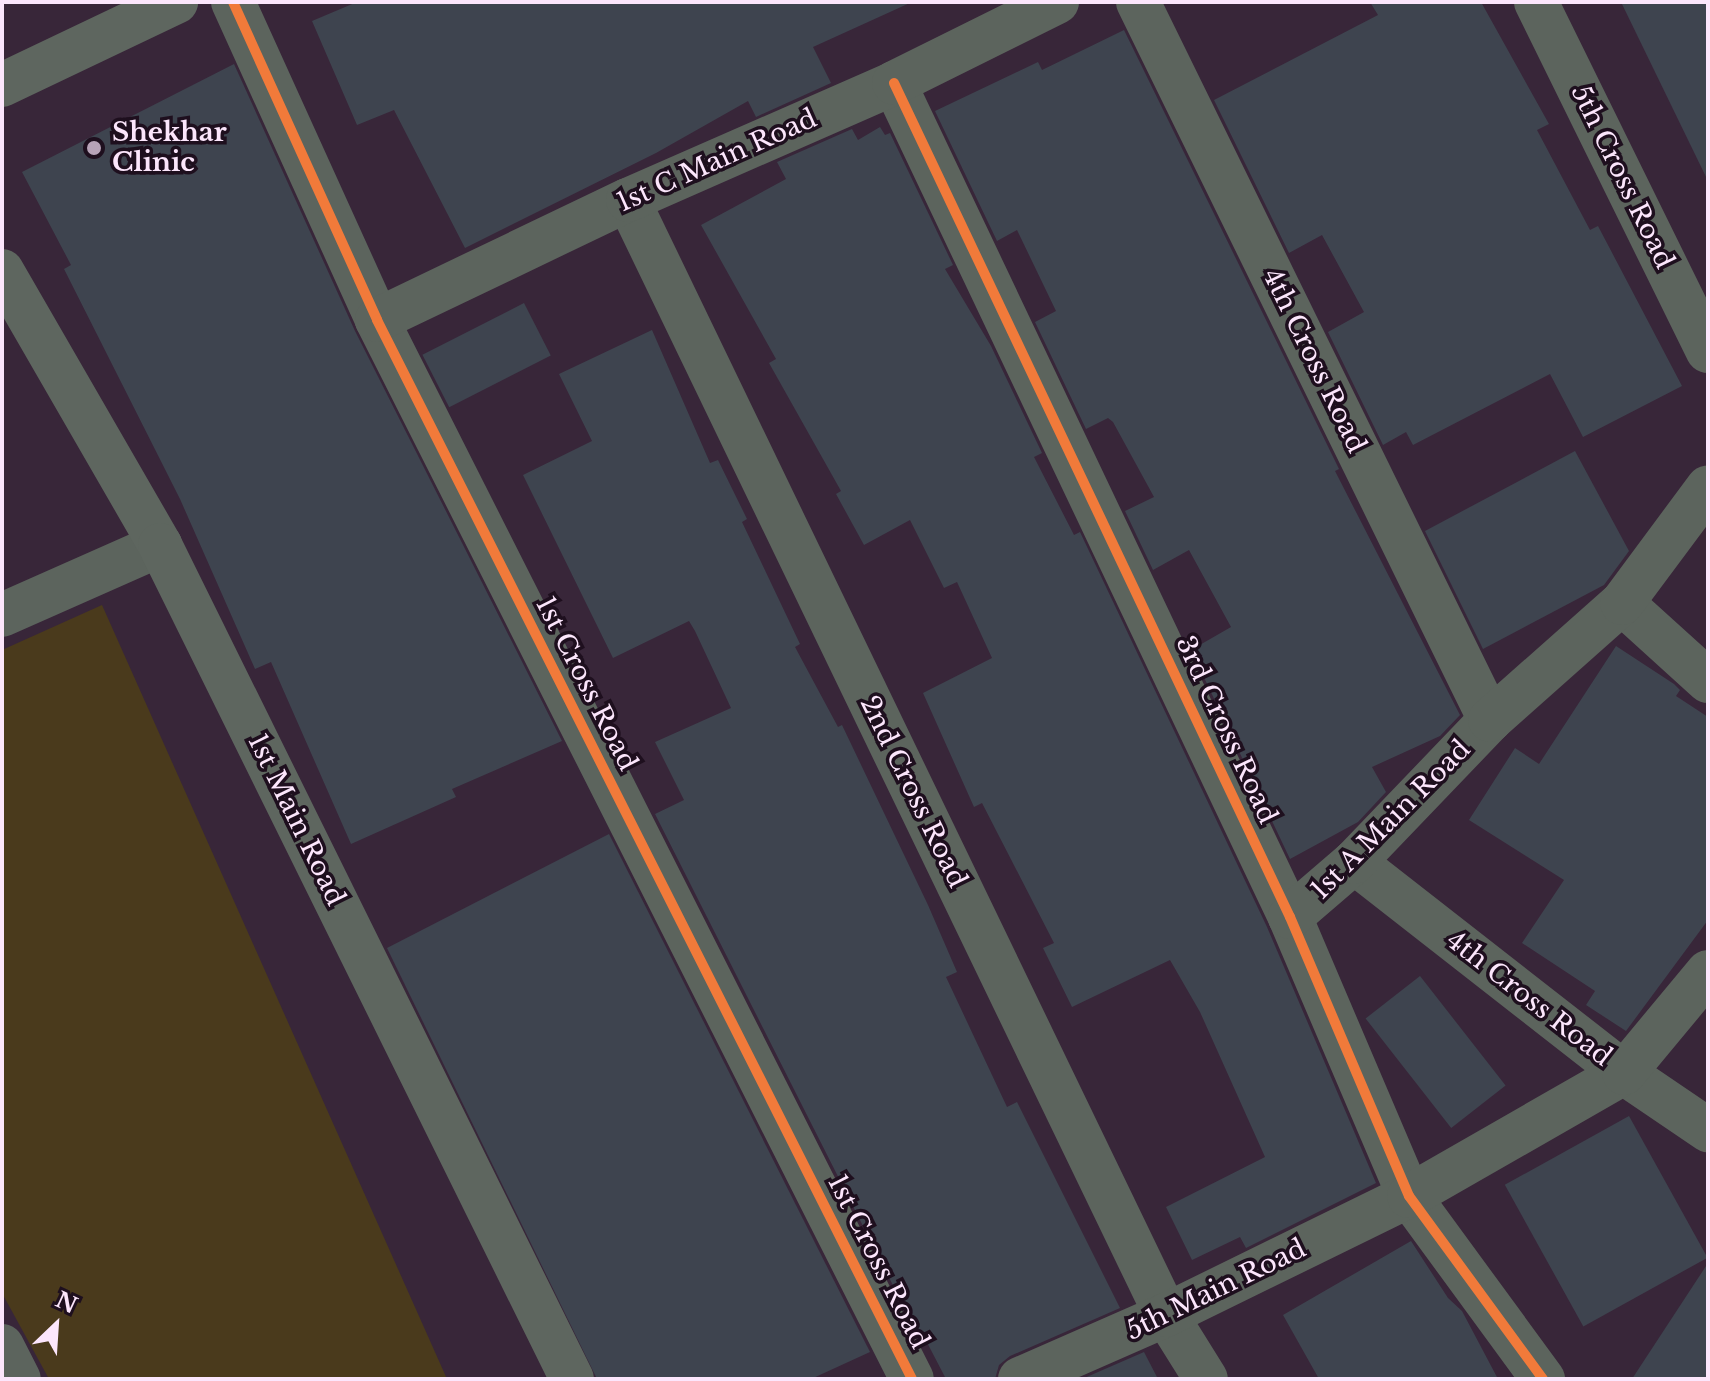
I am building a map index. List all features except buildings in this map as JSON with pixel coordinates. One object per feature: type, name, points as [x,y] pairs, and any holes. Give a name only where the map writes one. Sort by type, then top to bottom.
[{"type":"street","points":[[2,85],[176,2]]},
{"type":"street","name":"1st Cross Road","points":[[233,2],[377,320],[912,1379]]},
{"type":"street","name":"1st C Main Road","points":[[377,320],[628,200],[894,83],[1057,2]]},
{"type":"street","name":"4th Cross Road","points":[[1138,2],[1490,720]]},
{"type":"street","name":"5th Cross Road","points":[[1536,2],[1708,351]]},
{"type":"street","name":"3rd Cross Road","points":[[894,83],[1290,917],[1409,1196],[1543,1379]]},
{"type":"street","name":"2nd Cross Road","points":[[628,200],[1166,1315],[1206,1379]]},
{"type":"street","name":"1st Main Road","points":[[2,271],[160,545],[572,1379]]},
{"type":"street","points":[[1490,720],[1622,603],[1708,487]]},
{"type":"street","points":[[2,615],[160,545]]},
{"type":"street","points":[[1622,603],[1708,681]]},
{"type":"street","name":"1st A Main Road","points":[[1290,917],[1354,862],[1490,720]]},
{"type":"street","name":"4th Cross Road","points":[[1354,862],[1624,1073],[1708,1130]]},
{"type":"street","points":[[1624,1073],[1708,972]]},
{"type":"street","name":"5th Main Road","points":[[1020,1379],[1166,1315],[1409,1196],[1624,1073]]},
{"type":"street","points":[[2,1346],[19,1379]]},
{"type":"shaded area","points":[[102,605],[447,1379],[49,1379],[2,1293],[2,650]]},
{"type":"cycle path","points":[[233,2],[377,320],[912,1379]]},
{"type":"cycle path","points":[[894,83],[1290,917],[1409,1196],[1543,1379]]},
{"type":"place","name":"Shekhar Clinic","points":[[94,148]]}]
